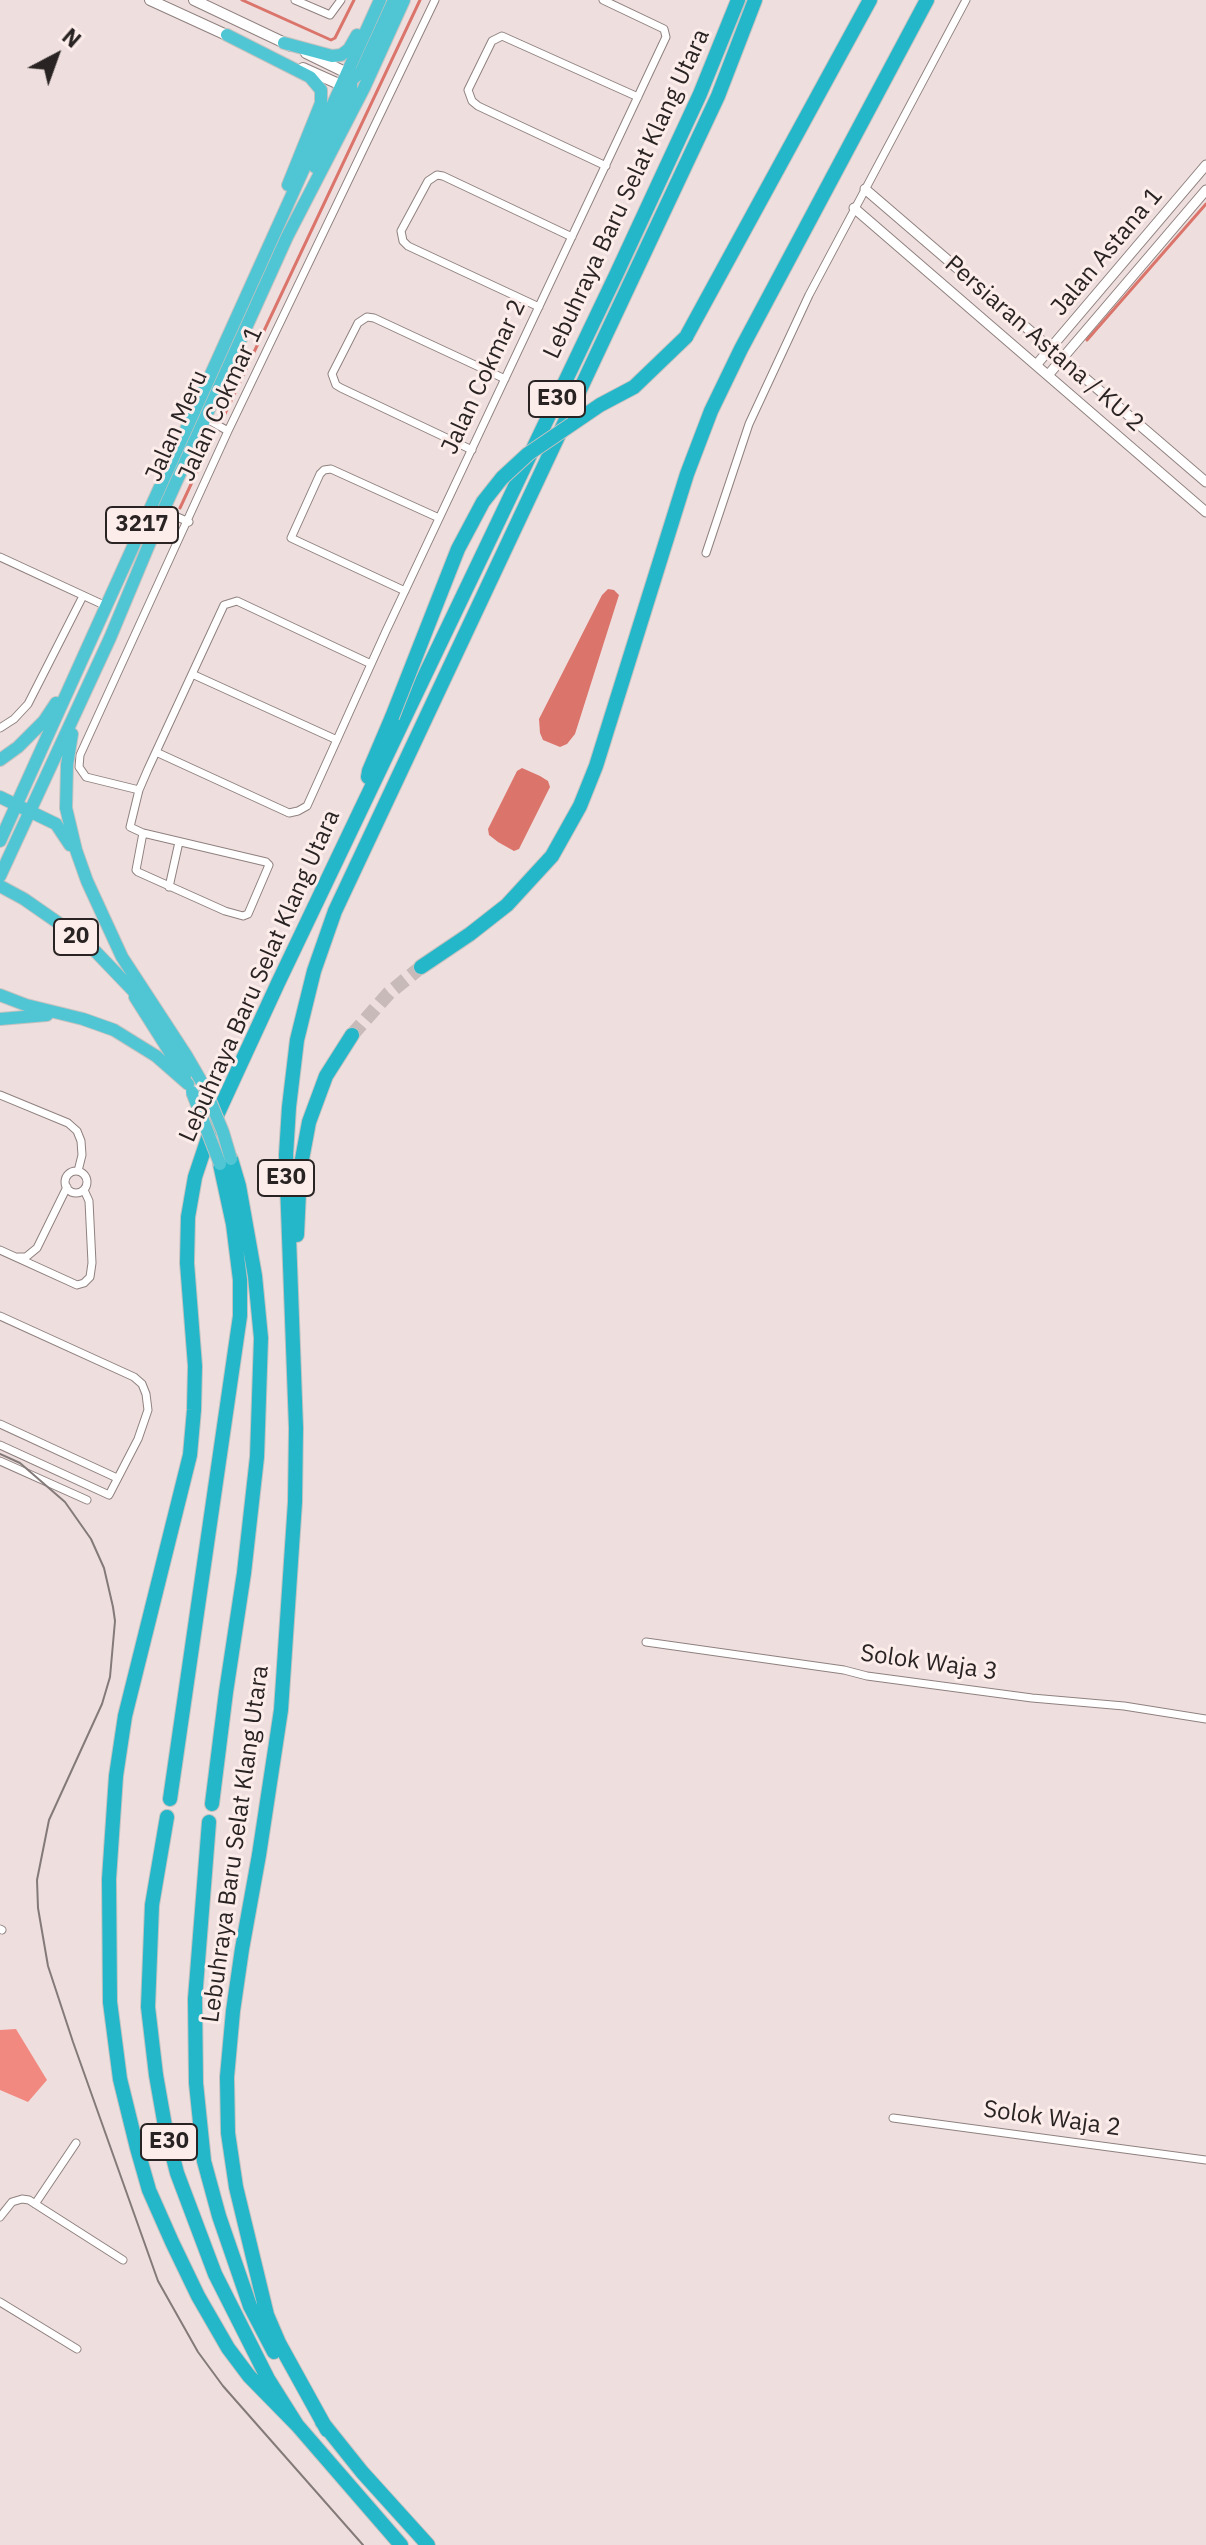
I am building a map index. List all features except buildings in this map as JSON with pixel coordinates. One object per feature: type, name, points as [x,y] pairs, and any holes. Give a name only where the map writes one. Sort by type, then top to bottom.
[{"type":"highway","points":[[284,43],[325,56],[341,55],[349,49],[377,0]]},
{"type":"highway","name":"Jalan Meru","points":[[0,841],[268,245],[347,80],[377,0]]},
{"type":"highway","points":[[287,237],[347,99],[347,80],[361,72],[394,0]]},
{"type":"highway","name":"Jalan Meru","points":[[0,876],[287,237],[364,88],[404,0]]},
{"type":"highway","name":"Lebuhraya Baru Selat Klang Utara","points":[[401,2545],[297,2425],[249,2376],[228,2348],[198,2296],[149,2190],[123,2093],[113,2041],[108,1936],[116,1776],[125,1716],[190,1455],[195,1366],[187,1263],[188,1217],[195,1177],[212,1126],[629,247],[700,94],[738,0]]},
{"type":"highway","name":"Lebuhraya Baru Selat Klang Utara","points":[[327,2430],[267,2315],[236,2187],[228,2133],[227,2077],[233,2011],[281,1710],[295,1502],[286,1155],[297,1040],[314,971],[335,911],[718,96],[755,0]]},
{"type":"highway","points":[[367,794],[369,771],[458,549],[483,502],[502,478],[528,454],[600,405],[634,387],[686,337],[870,0]]},
{"type":"highway","points":[[421,967],[507,905],[552,856],[573,819],[596,766],[687,474],[711,411],[927,0]]},
{"type":"highway","points":[[227,35],[310,77],[321,90],[321,103],[296,161],[268,245]]},
{"type":"highway","points":[[0,760],[44,721],[78,669]]},
{"type":"highway","points":[[78,707],[67,765],[66,808],[87,881]]},
{"type":"highway","points":[[0,797],[56,824],[69,844],[122,957],[186,1055]]},
{"type":"highway","name":"20","points":[[0,886],[24,899],[96,952],[157,1017],[186,1055],[195,1087],[226,1162]]},
{"type":"highway","name":"20","points":[[124,981],[195,1087]]},
{"type":"highway","points":[[0,995],[83,1019],[127,1037],[166,1062],[195,1087]]},
{"type":"highway","points":[[0,1019],[66,1015]]},
{"type":"highway","points":[[292,1320],[303,1149],[326,1076],[352,1035]]},
{"type":"highway","name":"Lebuhraya Baru Selat Klang Utara","points":[[170,1799],[240,1316],[240,1280],[226,1162]]},
{"type":"highway","name":"Lebuhraya Baru Selat Klang Utara","points":[[212,1804],[257,1457],[260,1353],[255,1276],[242,1201],[226,1162]]},
{"type":"highway","name":"Lebuhraya Baru Selat Klang Utara","points":[[167,1817],[152,1905],[148,2007],[165,2126],[177,2173],[215,2274],[268,2379],[297,2425]]},
{"type":"highway","name":"Lebuhraya Baru Selat Klang Utara","points":[[209,1822],[195,1999],[196,2083],[204,2161],[219,2216],[250,2306],[279,2361],[327,2430],[428,2545]]},
{"type":"main road","points":[[150,0],[227,35],[347,80]]},
{"type":"main road","points":[[194,0],[284,43],[347,80]]},
{"type":"street","points":[[295,0],[330,15],[341,0]]},
{"type":"street","points":[[315,9],[319,0]]},
{"type":"street","name":"Jalan Cokmar 1","points":[[139,790],[86,777],[78,763],[228,431],[435,0]]},
{"type":"street","name":"Jalan Cokmar 2","points":[[156,752],[289,813],[307,806],[667,32],[603,0]]},
{"type":"street","points":[[706,553],[749,424],[809,295],[966,0]]},
{"type":"street","points":[[606,166],[478,106],[472,101],[468,90],[492,41],[502,36],[638,97]]},
{"type":"street","name":"Jalan Astana 1","points":[[1037,364],[1206,165]]},
{"type":"street","points":[[539,307],[408,246],[403,241],[401,231],[428,181],[437,175],[572,237]]},
{"type":"street","name":"Persiaran Astana / KU 2","points":[[865,189],[1206,482]]},
{"type":"street","name":"Jalan Astana 1","points":[[1049,374],[1206,190]]},
{"type":"street","name":"Persiaran Astana / KU 2","points":[[854,208],[1206,512]]},
{"type":"street","points":[[472,450],[341,388],[336,385],[332,374],[358,323],[367,317],[505,379]]},
{"type":"street","points":[[205,418],[228,431]]},
{"type":"street","points":[[405,591],[291,538],[320,474],[331,469],[439,518]]},
{"type":"street","points":[[163,511],[189,522]]},
{"type":"street","points":[[0,570],[2,558],[106,606]]},
{"type":"street","points":[[0,728],[28,704],[83,596]]},
{"type":"street","points":[[143,833],[136,870],[225,911],[246,916],[269,865],[266,862],[143,833],[130,827],[139,790],[224,605],[237,601],[371,664]]},
{"type":"street","points":[[192,674],[337,740]]},
{"type":"street","points":[[169,887],[179,842]]},
{"type":"street","points":[[0,1095],[68,1123],[77,1131],[81,1141],[78,1171]]},
{"type":"street","points":[[41,1271],[37,1248],[67,1187],[69,1174],[78,1171]]},
{"type":"street","points":[[67,1187],[75,1193],[84,1190],[86,1177],[78,1171]]},
{"type":"street","points":[[0,1250],[41,1271],[77,1285],[84,1283],[90,1277],[92,1263],[89,1201],[84,1190]]},
{"type":"street","points":[[15,1257],[26,1257],[37,1248]]},
{"type":"street","points":[[0,1316],[134,1377],[142,1384],[148,1410],[138,1439],[109,1495],[0,1445]]},
{"type":"street","points":[[0,1424],[117,1478]]},
{"type":"street","points":[[0,1461],[87,1500]]},
{"type":"street","name":"Solok Waja 3","points":[[646,1642],[844,1670],[867,1676],[1032,1698],[1124,1706],[1206,1719]]},
{"type":"street","name":"Solok Waja 2","points":[[893,2118],[1206,2160]]},
{"type":"street","points":[[35,2204],[76,2143]]},
{"type":"street","points":[[0,2217],[16,2199],[29,2200],[123,2260]]},
{"type":"street","points":[[0,2302],[77,2349]]},
{"type":"shaded area","points":[[608,589],[619,595],[575,734],[560,747],[543,740],[539,719],[602,595]]},
{"type":"shaded area","points":[[522,768],[548,781],[550,787],[519,849],[514,851],[489,835],[488,829],[517,771]]},
{"type":"shaded area","points":[[16,2029],[47,2080],[28,2102],[0,2090],[0,2030]]},
{"type":"waterway","points":[[242,0],[331,40],[335,38],[354,0]]},
{"type":"waterway","points":[[222,420],[420,0]]},
{"type":"waterway","points":[[1087,340],[1206,204]]},
{"type":"waterway","points":[[180,508],[212,439]]},
{"type":"tunnel","points":[[352,1035],[389,993],[421,967]]},
{"type":"tram line","points":[[0,1454],[20,1463],[65,1502],[91,1539],[104,1568],[115,1621],[110,1677],[102,1704],[49,1820],[37,1880],[38,1908],[48,1966],[73,2042],[158,2281],[198,2352],[223,2386],[363,2545]]}]
